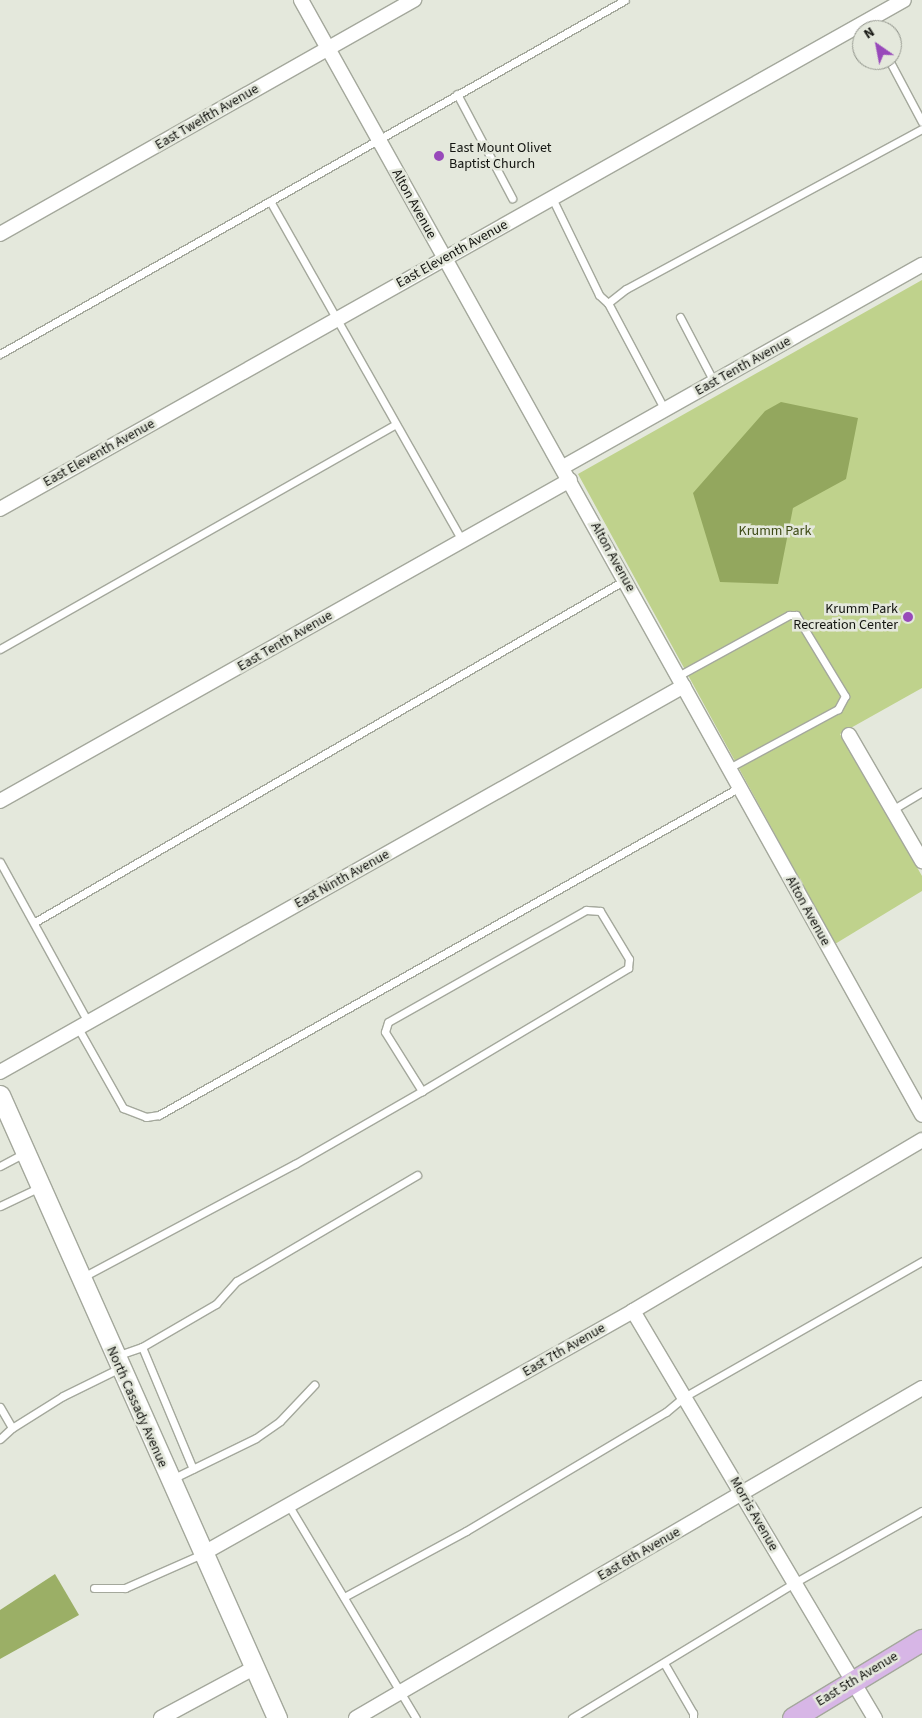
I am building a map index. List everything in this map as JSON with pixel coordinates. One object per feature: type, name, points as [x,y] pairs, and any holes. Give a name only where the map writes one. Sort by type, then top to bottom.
[{"type":"main road","name":"North Cassady Avenue","points":[[0,1095],[276,1718]]},
{"type":"main road","name":"East 5th Avenue","points":[[793,1718],[922,1640]]},
{"type":"street","name":"Alton Avenue","points":[[301,0],[563,467],[922,1115]]},
{"type":"street","name":"East Twelfth Avenue","points":[[0,234],[414,0]]},
{"type":"street","name":"East Eleventh Avenue","points":[[877,20],[904,0]]},
{"type":"street","name":"East Eleventh Avenue","points":[[0,509],[552,198],[852,35]]},
{"type":"street","name":"East Tenth Avenue","points":[[563,467],[922,265]]},
{"type":"street","name":"East Tenth Avenue","points":[[0,801],[570,480]]},
{"type":"street","name":"East Ninth Avenue","points":[[0,1072],[681,681]]},
{"type":"street","points":[[849,735],[922,861]]},
{"type":"street","name":"East 7th Avenue","points":[[202,1554],[633,1311],[922,1140]]},
{"type":"street","name":"Morris Avenue","points":[[633,1311],[875,1718]]},
{"type":"street","name":"East 6th Avenue","points":[[356,1718],[922,1388]]},
{"type":"street","points":[[161,1718],[254,1668]]},
{"type":"lane","points":[[0,354],[378,138],[625,0]]},
{"type":"lane","points":[[894,70],[922,122]]},
{"type":"lane","points":[[457,94],[512,198]]},
{"type":"lane","points":[[608,303],[626,289],[922,129]]},
{"type":"lane","points":[[552,198],[600,295],[608,303],[665,410]]},
{"type":"lane","points":[[270,201],[462,540]]},
{"type":"lane","points":[[680,317],[714,382]]},
{"type":"lane","points":[[0,650],[396,424]]},
{"type":"lane","points":[[35,922],[625,580]]},
{"type":"lane","points":[[681,681],[789,615],[796,615],[845,696],[838,709],[729,768]]},
{"type":"lane","points":[[0,862],[35,922],[120,1105],[136,1115],[158,1115],[740,787]]},
{"type":"lane","points":[[892,810],[922,792]]},
{"type":"lane","points":[[81,1279],[294,1164],[422,1091],[628,968],[630,960],[600,911],[586,910],[388,1022],[385,1032],[422,1091]]},
{"type":"lane","points":[[0,1166],[25,1153]]},
{"type":"lane","points":[[0,1439],[12,1428],[142,1346],[216,1304],[237,1281],[417,1175]]},
{"type":"lane","points":[[0,1206],[40,1187]]},
{"type":"lane","points":[[344,1597],[474,1526],[666,1412],[684,1397],[922,1261]]},
{"type":"lane","points":[[142,1346],[193,1469]]},
{"type":"lane","points":[[170,1480],[256,1438],[280,1421],[314,1385]]},
{"type":"lane","points":[[0,1407],[12,1428]]},
{"type":"lane","points":[[289,1506],[416,1718]]},
{"type":"lane","points":[[572,1718],[794,1583],[922,1512]]},
{"type":"lane","points":[[94,1588],[125,1588],[202,1554]]},
{"type":"lane","points":[[664,1663],[693,1713],[692,1718]]},
{"type":"green space","name":"Krumm Park","points":[[922,280],[922,688],[840,734],[922,876],[922,891],[835,944],[578,474]]},
{"type":"shaded area","points":[[781,402],[858,418],[846,479],[793,508],[778,584],[720,582],[693,493],[765,411]]},
{"type":"shaded area","points":[[55,1574],[79,1615],[0,1659],[0,1610]]},
{"type":"place","name":"East Mount Olivet Baptist Church","points":[[439,156]]},
{"type":"place","name":"Krumm Park Recreation Center","points":[[908,617]]}]
